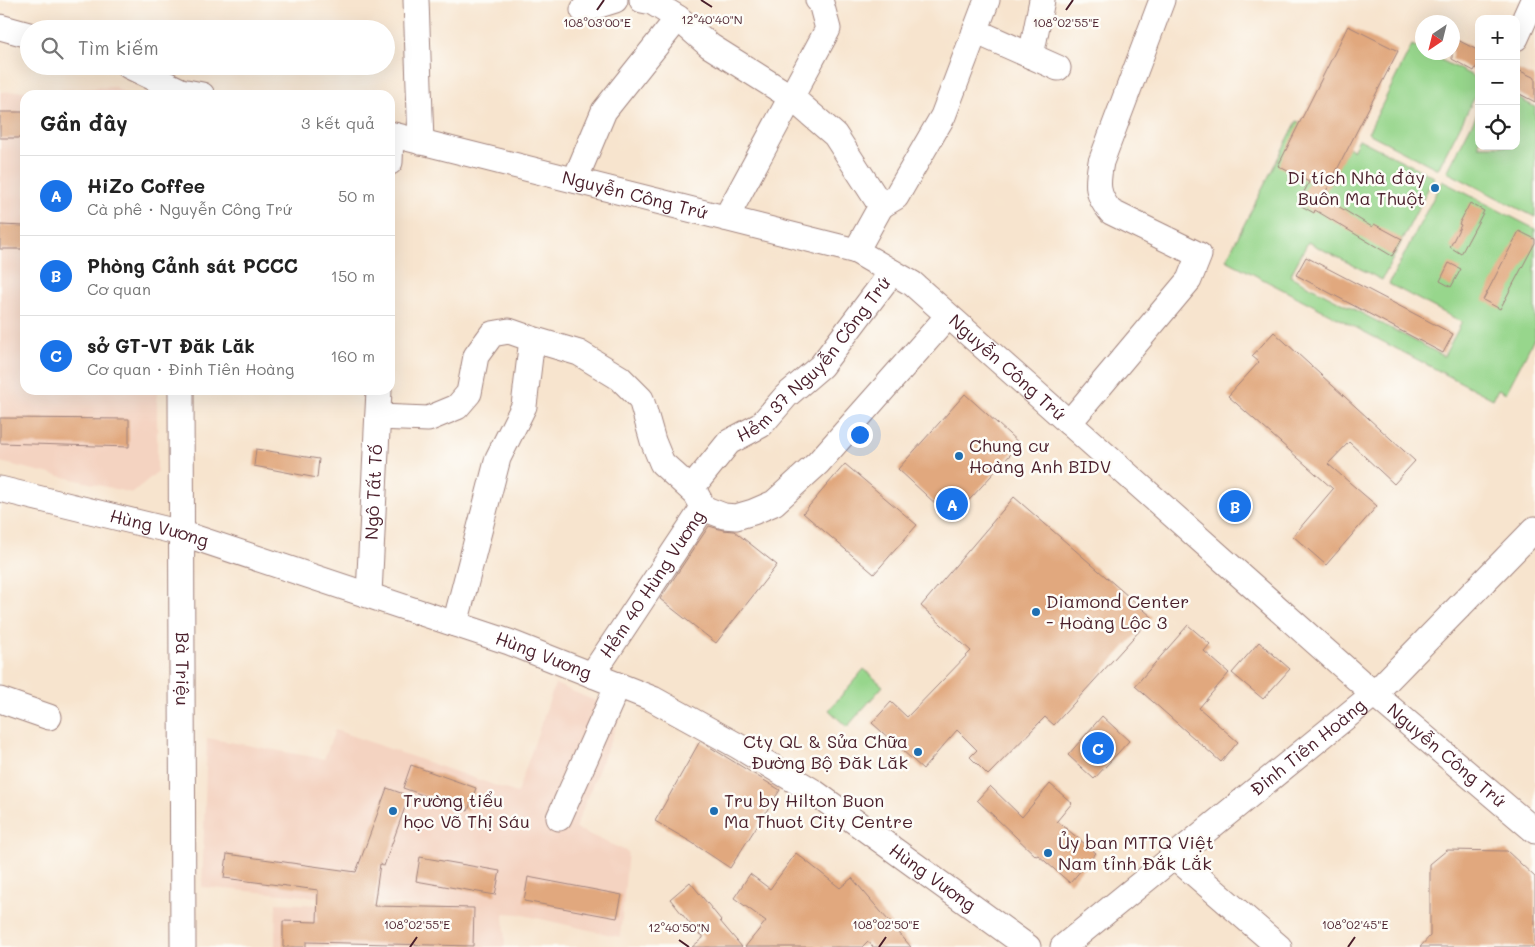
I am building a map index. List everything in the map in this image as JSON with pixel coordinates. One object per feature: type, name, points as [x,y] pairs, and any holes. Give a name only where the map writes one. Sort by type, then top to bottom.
[{"type":"street","points":[[416,0],[421,142]]},
{"type":"street","points":[[583,10],[615,0]]},
{"type":"street","points":[[642,0],[652,2],[678,18],[710,46],[791,97],[835,135],[881,206]]},
{"type":"street","points":[[856,251],[881,206],[896,197],[943,116],[987,0]]},
{"type":"street","points":[[1031,56],[1042,0]]},
{"type":"street","points":[[1069,423],[1189,280],[1199,255],[1111,212],[1101,200],[1098,179],[1101,162],[1162,0]]},
{"type":"street","points":[[1520,29],[1533,0]]},
{"type":"street","points":[[726,218],[828,29],[821,1]]},
{"type":"street","points":[[575,180],[604,111],[678,18]]},
{"type":"street","points":[[0,27],[20,33]]},
{"type":"street","points":[[975,31],[1058,68]]},
{"type":"street","points":[[148,75],[180,90]]},
{"type":"street","name":"Nguyễn Công Trứ","points":[[395,135],[856,251],[913,284],[1374,694],[1535,831]]},
{"type":"street","name":"Hẻm 37 Nguyễn Công Trứ","points":[[697,498],[729,442],[761,425],[786,396],[821,366],[892,272]]},
{"type":"street","points":[[697,498],[724,516],[736,517],[774,503],[818,463],[948,316]]},
{"type":"street","name":"Hẻm 40 Hùng Vương","points":[[378,417],[428,419],[457,407],[469,393],[476,356],[492,334],[509,331],[579,352],[620,378],[641,398],[653,441],[662,463],[697,498],[592,675]]},
{"type":"street","points":[[454,624],[498,458],[524,406],[532,339]]},
{"type":"street","name":"Bà Triệu","points":[[181,395],[183,947]]},
{"type":"street","name":"Ngô Tất Tố","points":[[369,594],[379,395]]},
{"type":"street","name":"Hùng Vương","points":[[0,489],[181,533],[369,594],[509,642],[662,704],[738,746],[814,792],[1028,947]]},
{"type":"street","name":"Đinh Tiên Hoàng","points":[[1063,947],[1374,694],[1535,529]]},
{"type":"street","points":[[559,818],[618,685]]},
{"type":"street","points":[[0,700],[48,717]]},
{"type":"street","points":[[1174,856],[1279,947]]},
{"type":"shaded area","points":[[115,87],[121,90],[46,90]]},
{"type":"shaded area","points":[[20,91],[20,395],[157,395],[157,472],[132,493],[0,462],[0,92]]},
{"type":"shaded area","name":"Trường tiểu học Võ Thị Sáu","points":[[555,684],[622,712],[575,828],[628,852],[620,937],[519,914],[504,913],[505,947],[275,947],[276,903],[487,912],[202,887],[207,738],[324,759],[335,730],[517,793]]},
{"type":"green space","points":[[1412,45],[1415,46],[1415,60],[1441,60],[1475,77],[1475,97],[1438,169],[1368,133]]},
{"type":"green space","points":[[1520,99],[1535,107],[1535,217],[1447,172],[1475,118],[1475,150],[1520,150]]},
{"type":"green space","points":[[1297,121],[1353,150],[1359,139],[1434,177],[1382,280],[1308,242],[1290,276],[1444,356],[1462,322],[1389,284],[1442,181],[1535,229],[1535,337],[1506,393],[1498,389],[1493,399],[1226,260]]},
{"type":"green space","points":[[864,669],[883,686],[847,727],[829,710]]},
{"type":"building","points":[[1348,26],[1398,51],[1323,197],[1372,227],[1374,224],[1402,239],[1392,256],[1315,210],[1314,213],[1298,204],[1309,182],[1278,166]]},
{"type":"building","points":[[1460,41],[1475,49],[1474,71],[1454,60],[1460,60]]},
{"type":"building","points":[[1520,71],[1535,78],[1535,102],[1520,94]]},
{"type":"building","points":[[0,112],[20,112],[20,138],[0,138]]},
{"type":"building","points":[[1470,203],[1484,211],[1461,254],[1450,247]]},
{"type":"building","points":[[0,225],[20,226],[20,249],[0,249]]},
{"type":"building","points":[[1519,231],[1535,239],[1535,243],[1500,309],[1483,300]]},
{"type":"building","points":[[1306,257],[1453,334],[1443,353],[1296,275]]},
{"type":"building","points":[[1449,263],[1461,269],[1451,287],[1440,281]]},
{"type":"building","points":[[1274,332],[1415,461],[1394,484],[1349,442],[1328,464],[1377,506],[1326,565],[1293,536],[1333,489],[1228,396],[1259,362],[1252,356]]},
{"type":"building","name":"Chung cư Hoàng Anh BIDV","points":[[965,394],[1020,444],[952,519],[898,469]]},
{"type":"building","points":[[0,418],[129,419],[129,447],[0,443]]},
{"type":"building","points":[[256,449],[319,459],[317,478],[254,466]]},
{"type":"building","points":[[845,464],[917,525],[874,574],[803,513]]},
{"type":"building","name":"Diamond Center - Hoàng Lộc 3","points":[[1014,497],[1152,617],[1054,725],[1045,717],[988,775],[970,757],[977,750],[957,730],[923,769],[872,723],[891,702],[907,717],[971,651],[921,606]]},
{"type":"building","points":[[709,526],[734,531],[777,565],[716,643],[660,599]]},
{"type":"building","points":[[1188,625],[1210,644],[1204,651],[1229,673],[1199,708],[1238,742],[1221,762],[1135,686]]},
{"type":"building","points":[[1259,642],[1290,669],[1263,699],[1232,673]]},
{"type":"building","points":[[1102,716],[1129,741],[1094,779],[1068,755]]},
{"type":"building","name":"Tru by Hilton Buon Ma Thuot City Centre","points":[[700,741],[780,790],[730,868],[655,821]]},
{"type":"building","points":[[411,765],[476,788],[468,811],[403,788]]},
{"type":"building","points":[[1050,784],[1072,803],[1057,821],[1096,853],[1070,883],[1038,855],[1036,856],[977,800],[990,786],[1022,817]]},
{"type":"building","points":[[387,788],[409,796],[384,866],[380,864],[374,906],[474,908],[473,946],[306,942],[306,947],[283,947],[283,921],[317,922],[318,890],[224,878],[227,854],[356,872]]},
{"type":"building","points":[[1447,850],[1507,851],[1535,877],[1535,947],[1420,947],[1430,936],[1430,864]]},
{"type":"building","points":[[796,853],[840,888],[852,878],[911,947],[873,947],[868,941],[862,947],[745,947],[766,921],[734,898],[750,874],[770,889]]},
{"type":"building","points":[[420,857],[500,871],[495,895],[416,881]]},
{"type":"building","points":[[528,877],[622,895],[617,918],[524,901]]},
{"type":"building","points":[[690,882],[742,947],[692,947],[703,938],[703,935],[698,934],[670,899]]},
{"type":"place","name":"Di tích Nhà đày Buôn Ma Thuột","points":[[1435,188]]},
{"type":"place","name":"Chung cư Hoàng Anh BIDV","points":[[959,456]]},
{"type":"place","name":"HiZo Coffee","points":[[952,504]]},
{"type":"place","name":"Phòng Cảnh sát PCCC","points":[[1235,506]]},
{"type":"place","name":"Diamond Center - Hoàng Lộc 3","points":[[1036,612]]},
{"type":"place","name":"sở GT-VT Đăk Lăk","points":[[1098,748]]},
{"type":"place","name":"Cty QL & Sửa Chữa Đường Bộ Đăk Lăk","points":[[918,752]]},
{"type":"place","name":"Trường tiểu học Võ Thị Sáu","points":[[393,811]]},
{"type":"place","name":"Tru by Hilton Buon Ma Thuot City Centre","points":[[714,811]]},
{"type":"place","name":"Ủy ban MTTQ Việt Nam tỉnh Đắk Lắk","points":[[1048,853]]}]
